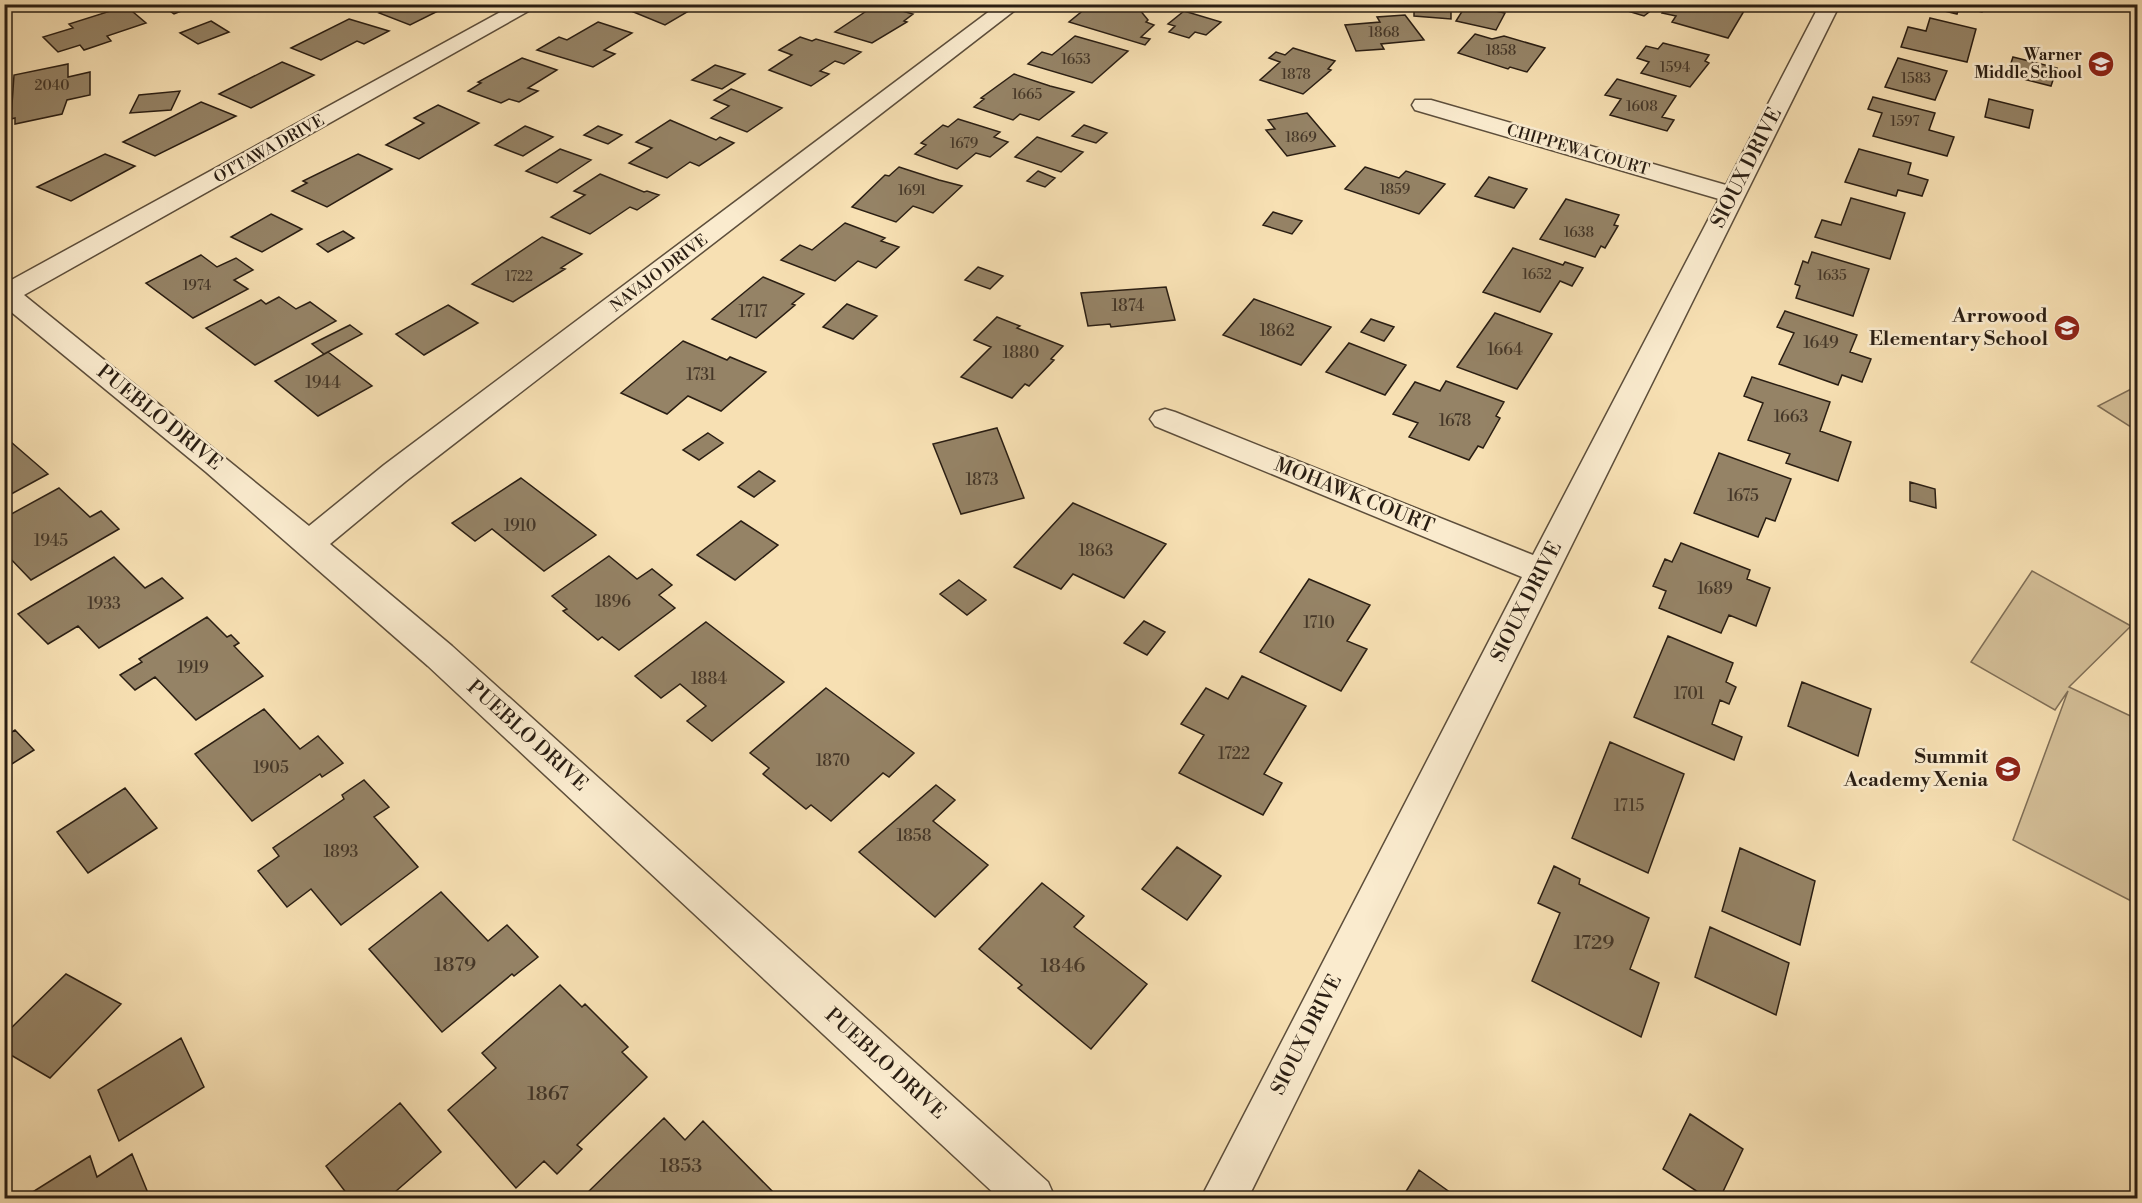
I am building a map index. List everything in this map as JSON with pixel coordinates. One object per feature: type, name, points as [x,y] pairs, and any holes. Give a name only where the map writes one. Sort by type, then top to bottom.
[{"type":"street","name":"OTTAWA DRIVE","points":[[5,293],[531,4]]},
{"type":"street","name":"NAVAJO DRIVE","points":[[308,543],[395,473],[1013,4]]},
{"type":"street","name":"SIOUX DRIVE","points":[[1224,1198],[1830,4]]},
{"type":"street","name":"CHIPPEWA COURT","points":[[1424,105],[1733,195]]},
{"type":"street","name":"PUEBLO DRIVE","points":[[5,293],[308,543],[440,656],[1032,1198]]},
{"type":"street","name":"MOHAWK COURT","points":[[1166,419],[1542,572]]},
{"type":"shaded area","points":[[2137,386],[2137,431],[2098,406]]},
{"type":"shaded area","points":[[2032,571],[2131,626],[2069,687],[2137,719],[2137,904],[2013,840],[2068,691],[2055,710],[1971,662]]},
{"type":"building","points":[[160,4],[199,4],[174,14]]},
{"type":"building","points":[[396,4],[452,4],[410,25],[379,13]]},
{"type":"building","points":[[622,4],[692,4],[689,6],[694,8],[665,25],[619,6]]},
{"type":"building","points":[[877,4],[913,14],[904,21],[907,22],[872,43],[835,32]]},
{"type":"building","points":[[1091,4],[1145,5],[1139,9],[1148,20],[1146,22],[1154,25],[1141,37],[1150,39],[1145,45],[1069,22]]},
{"type":"building","points":[[1414,4],[1451,4],[1451,19],[1414,16]]},
{"type":"building","points":[[1630,4],[1640,4],[1653,9],[1644,16],[1624,10]]},
{"type":"building","points":[[1668,4],[1740,4],[1747,6],[1728,38],[1672,22],[1676,16],[1662,13]]},
{"type":"building","points":[[1916,4],[1985,4],[1982,12],[1959,8],[1957,14]]},
{"type":"building","points":[[1466,5],[1505,13],[1496,30],[1456,21]]},
{"type":"building","points":[[126,6],[146,23],[107,36],[111,41],[84,50],[80,45],[58,52],[43,37],[73,28],[69,24]]},
{"type":"building","points":[[1184,11],[1221,22],[1206,35],[1195,32],[1189,38],[1169,32],[1175,26],[1168,24]]},
{"type":"building","points":[[1405,15],[1424,40],[1381,44],[1384,49],[1356,51],[1345,25],[1380,22],[1377,17]]},
{"type":"building","points":[[1930,18],[1976,29],[1967,62],[1901,47],[1908,27],[1926,31]]},
{"type":"building","points":[[349,19],[389,31],[364,44],[357,41],[321,60],[291,48]]},
{"type":"building","points":[[211,21],[229,32],[198,44],[180,33]]},
{"type":"building","points":[[598,22],[632,33],[604,50],[615,54],[593,67],[537,50],[559,37],[567,40]]},
{"type":"building","points":[[1475,34],[1492,39],[1504,36],[1545,48],[1527,72],[1510,67],[1508,69],[1458,53]]},
{"type":"building","points":[[1075,36],[1128,51],[1092,83],[1028,64],[1042,52],[1052,55]]},
{"type":"building","points":[[800,37],[812,41],[816,39],[861,52],[844,64],[835,61],[820,71],[829,74],[811,86],[769,70],[792,55],[779,50]]},
{"type":"building","points":[[1663,43],[1709,55],[1705,61],[1709,63],[1690,87],[1641,73],[1649,62],[1637,58],[1646,46],[1658,49]]},
{"type":"building","points":[[1293,48],[1335,61],[1328,69],[1331,70],[1303,94],[1260,80],[1280,62],[1269,58],[1276,52],[1285,55]]},
{"type":"building","points":[[2013,57],[2057,68],[2051,86],[2007,75]]},
{"type":"building","points":[[522,58],[557,70],[528,88],[538,91],[519,102],[509,99],[501,103],[468,91],[481,83],[478,82]]},
{"type":"building","points":[[1898,58],[1947,71],[1935,100],[1885,87]]},
{"type":"building","points":[[282,62],[314,75],[251,108],[219,94]]},
{"type":"building","points":[[68,64],[68,77],[90,72],[90,95],[67,100],[62,114],[15,124],[15,118],[11,119],[14,75]]},
{"type":"building","points":[[715,65],[745,74],[722,89],[692,80]]},
{"type":"building","points":[[1014,74],[1074,92],[1039,120],[1020,114],[1013,120],[974,107],[984,99],[981,98]]},
{"type":"building","points":[[1617,79],[1676,96],[1662,117],[1674,120],[1667,131],[1610,115],[1621,99],[1605,95]]},
{"type":"building","points":[[731,89],[782,108],[747,132],[711,118],[729,106],[714,100]]},
{"type":"building","points":[[180,91],[171,110],[130,113],[139,95]]},
{"type":"building","points":[[1873,97],[1935,113],[1929,130],[1954,137],[1947,156],[1873,136],[1882,113],[1868,109]]},
{"type":"building","points":[[1989,99],[2033,110],[2029,128],[1985,117]]},
{"type":"building","points":[[201,102],[236,116],[155,156],[123,142]]},
{"type":"building","points":[[438,105],[479,123],[419,159],[386,145],[424,123],[414,118]]},
{"type":"building","points":[[1307,113],[1335,146],[1287,156],[1266,130],[1275,129],[1268,120]]},
{"type":"building","points":[[958,119],[1000,132],[994,137],[1008,142],[990,157],[976,153],[957,169],[915,154],[926,145],[921,143],[943,125],[948,127]]},
{"type":"building","points":[[670,120],[716,140],[720,137],[734,143],[699,166],[690,162],[667,178],[629,163],[652,148],[636,142]]},
{"type":"building","points":[[1084,125],[1107,133],[1096,143],[1072,136]]},
{"type":"building","points":[[525,126],[553,137],[523,156],[495,145]]},
{"type":"building","points":[[598,126],[622,135],[608,144],[584,135]]},
{"type":"building","points":[[1037,137],[1083,152],[1061,172],[1015,157]]},
{"type":"building","points":[[560,149],[591,160],[557,183],[526,171]]},
{"type":"building","points":[[1859,149],[1911,163],[1908,174],[1928,180],[1922,196],[1898,190],[1896,196],[1845,182]]},
{"type":"building","points":[[105,154],[135,166],[71,201],[37,187]]},
{"type":"building","points":[[358,154],[392,169],[327,207],[292,191],[307,183],[303,181]]},
{"type":"building","points":[[899,167],[962,186],[933,213],[913,206],[896,222],[852,207],[885,175],[889,176]]},
{"type":"building","points":[[1365,167],[1399,178],[1406,171],[1445,184],[1419,214],[1345,189]]},
{"type":"building","points":[[1038,171],[1055,178],[1045,187],[1027,181]]},
{"type":"building","points":[[600,174],[644,192],[659,195],[637,210],[630,207],[590,234],[551,217],[585,195],[574,191]]},
{"type":"building","points":[[1489,177],[1527,189],[1514,208],[1475,196]]},
{"type":"building","points":[[1851,198],[1905,213],[1890,259],[1815,237],[1822,220],[1841,225]]},
{"type":"building","points":[[1566,199],[1619,215],[1614,225],[1618,226],[1605,248],[1601,246],[1595,257],[1540,239]]},
{"type":"building","points":[[1273,212],[1302,221],[1292,234],[1263,225]]},
{"type":"building","points":[[271,214],[302,229],[262,252],[231,237]]},
{"type":"building","points":[[845,223],[885,238],[881,241],[899,247],[876,268],[858,261],[835,281],[781,260],[800,245],[812,250]]},
{"type":"building","points":[[343,231],[354,238],[328,252],[317,244]]},
{"type":"building","points":[[542,237],[582,254],[561,268],[565,269],[513,302],[472,284]]},
{"type":"building","points":[[1513,248],[1563,265],[1565,262],[1583,268],[1572,286],[1560,281],[1540,312],[1483,292]]},
{"type":"building","points":[[1812,252],[1869,269],[1853,316],[1796,298],[1800,286],[1795,284],[1803,261],[1808,263]]},
{"type":"building","points":[[201,255],[217,267],[236,258],[253,270],[234,280],[248,289],[193,318],[146,283]]},
{"type":"building","points":[[978,267],[1003,276],[990,289],[965,280]]},
{"type":"building","points":[[763,277],[804,294],[792,304],[795,305],[756,338],[712,319]]},
{"type":"building","points":[[1166,287],[1175,320],[1111,327],[1110,324],[1088,326],[1081,293]]},
{"type":"building","points":[[279,297],[296,309],[310,302],[336,321],[255,365],[206,328],[261,300],[266,304]]},
{"type":"building","points":[[1254,299],[1331,327],[1301,365],[1223,335]]},
{"type":"building","points":[[847,304],[877,316],[853,339],[823,327]]},
{"type":"building","points":[[448,305],[478,323],[424,355],[396,334]]},
{"type":"building","points":[[1785,311],[1857,335],[1850,352],[1871,359],[1862,382],[1842,375],[1838,385],[1779,364],[1794,333],[1777,327]]},
{"type":"building","points":[[1495,313],[1552,334],[1517,389],[1457,367]]},
{"type":"building","points":[[997,317],[1020,326],[1017,328],[1063,346],[1051,359],[1054,360],[1029,386],[1025,384],[1012,398],[961,377],[991,347],[974,340]]},
{"type":"building","points":[[1371,319],[1394,327],[1384,341],[1361,332]]},
{"type":"building","points":[[350,325],[362,334],[324,354],[312,344]]},
{"type":"building","points":[[683,341],[727,360],[730,357],[766,372],[721,411],[688,396],[667,414],[621,393]]},
{"type":"building","points":[[1349,343],[1406,365],[1385,395],[1326,372]]},
{"type":"building","points":[[328,352],[372,386],[318,416],[275,381]]},
{"type":"building","points":[[1752,377],[1830,402],[1820,431],[1851,442],[1838,481],[1786,463],[1790,454],[1748,440],[1763,403],[1744,396]]},
{"type":"building","points":[[1446,381],[1504,402],[1496,416],[1500,418],[1483,448],[1478,446],[1469,460],[1409,437],[1418,423],[1393,414],[1415,382],[1440,391]]},
{"type":"building","points":[[997,428],[1024,498],[961,514],[933,444]]},
{"type":"building","points":[[708,433],[723,443],[699,460],[683,450]]},
{"type":"building","points":[[4,436],[48,474],[4,498]]},
{"type":"building","points":[[1719,453],[1791,479],[1775,521],[1766,518],[1758,537],[1694,513]]},
{"type":"building","points":[[759,471],[775,481],[754,497],[738,487]]},
{"type":"building","points":[[521,478],[596,535],[544,571],[492,529],[475,541],[452,523]]},
{"type":"building","points":[[1910,482],[1935,489],[1936,508],[1910,501]]},
{"type":"building","points":[[59,488],[90,517],[101,511],[119,529],[31,580],[4,552],[4,518]]},
{"type":"building","points":[[1073,503],[1166,544],[1124,598],[1073,574],[1061,589],[1014,567]]},
{"type":"building","points":[[741,521],[778,545],[735,580],[697,555]]},
{"type":"building","points":[[1681,543],[1750,570],[1747,579],[1770,588],[1756,626],[1729,615],[1721,633],[1659,608],[1666,591],[1653,586],[1665,559],[1672,562]]},
{"type":"building","points":[[609,556],[637,579],[652,569],[672,585],[659,595],[675,608],[619,650],[602,637],[598,640],[563,611],[567,609],[552,596]]},
{"type":"building","points":[[114,557],[145,588],[162,578],[183,598],[99,648],[78,626],[48,644],[18,614]]},
{"type":"building","points":[[1309,579],[1370,605],[1347,641],[1367,649],[1341,691],[1260,652]]},
{"type":"building","points":[[959,580],[986,600],[967,615],[940,594]]},
{"type":"building","points":[[207,617],[227,637],[231,635],[239,643],[234,646],[263,676],[196,720],[155,677],[135,690],[120,675],[142,662],[139,659]]},
{"type":"building","points":[[1144,621],[1165,632],[1147,655],[1124,643]]},
{"type":"building","points":[[706,622],[784,682],[712,741],[687,721],[706,706],[680,684],[661,698],[635,676]]},
{"type":"building","points":[[1668,636],[1733,663],[1726,682],[1736,687],[1729,704],[1720,700],[1712,724],[1742,737],[1734,760],[1634,717]]},
{"type":"building","points":[[1242,676],[1306,706],[1264,774],[1282,783],[1263,815],[1179,773],[1204,735],[1181,724],[1206,688],[1228,699]]},
{"type":"building","points":[[1802,682],[1871,709],[1858,756],[1788,726]]},
{"type":"building","points":[[826,688],[914,753],[889,777],[883,773],[831,821],[811,805],[806,809],[763,774],[769,768],[750,753]]},
{"type":"building","points":[[264,709],[300,749],[318,736],[343,763],[322,777],[320,774],[252,821],[195,754]]},
{"type":"building","points":[[15,730],[34,750],[7,767],[4,765],[4,737]]},
{"type":"building","points":[[1610,742],[1684,774],[1648,873],[1572,838]]},
{"type":"building","points":[[364,780],[389,807],[374,817],[418,867],[341,925],[311,889],[287,907],[258,871],[279,856],[273,848],[344,799],[342,795]]},
{"type":"building","points":[[936,785],[955,800],[933,821],[988,865],[935,917],[859,852]]},
{"type":"building","points":[[125,788],[157,828],[88,873],[57,832]]},
{"type":"building","points":[[1177,847],[1221,876],[1187,920],[1142,889]]},
{"type":"building","points":[[1740,848],[1815,881],[1800,945],[1722,911]]},
{"type":"building","points":[[1554,866],[1580,879],[1579,884],[1649,918],[1630,969],[1659,983],[1641,1037],[1532,981],[1560,913],[1538,903]]},
{"type":"building","points":[[1042,883],[1084,916],[1074,927],[1147,984],[1091,1049],[1018,988],[1022,985],[979,949]]},
{"type":"building","points":[[441,892],[488,941],[507,925],[538,957],[514,976],[512,974],[442,1032],[369,949]]},
{"type":"building","points":[[1710,927],[1789,963],[1776,1015],[1695,977]]},
{"type":"building","points":[[66,974],[121,1004],[50,1078],[4,1051],[4,1035]]},
{"type":"building","points":[[560,985],[582,1007],[585,1004],[628,1047],[622,1052],[647,1077],[577,1145],[582,1149],[557,1174],[544,1161],[516,1188],[448,1110],[496,1068],[482,1053]]},
{"type":"building","points":[[181,1038],[204,1087],[119,1141],[98,1090]]},
{"type":"building","points":[[400,1103],[441,1152],[388,1198],[350,1198],[326,1166]]},
{"type":"building","points":[[1690,1114],[1743,1149],[1720,1198],[1707,1198],[1663,1169]]},
{"type":"building","points":[[664,1118],[685,1140],[703,1121],[778,1197],[588,1198],[591,1196],[588,1192]]},
{"type":"building","points":[[132,1154],[150,1198],[23,1198],[90,1156],[97,1177]]},
{"type":"building","points":[[1419,1170],[1458,1198],[1402,1198]]},
{"type":"place","name":"Warner Middle School","points":[[2101,64]]},
{"type":"place","name":"Arrowood Elementary School","points":[[2067,328]]},
{"type":"place","name":"Summit Academy Xenia","points":[[2008,769]]}]
